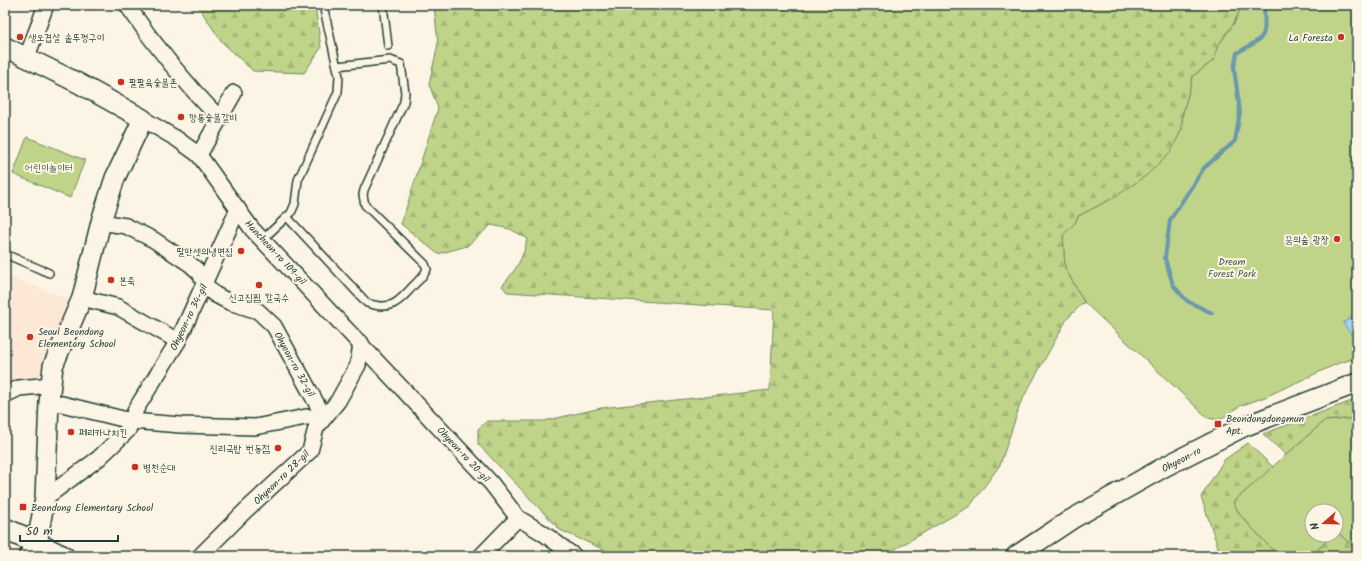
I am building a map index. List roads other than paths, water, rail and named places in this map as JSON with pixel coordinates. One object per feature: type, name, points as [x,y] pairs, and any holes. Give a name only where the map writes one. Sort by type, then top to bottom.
[{"type":"main road","points":[[5,529],[33,550]]},
{"type":"street","points":[[27,57],[46,5]]},
{"type":"street","points":[[127,5],[156,47],[190,88],[219,118]]},
{"type":"street","name":"Hancheon-ro 109-gil","points":[[5,47],[78,83],[177,139],[199,155],[262,239],[361,343]]},
{"type":"street","points":[[199,155],[234,93]]},
{"type":"street","points":[[64,556],[33,550],[45,498],[50,394],[53,366],[82,298],[101,222],[115,178],[143,120]]},
{"type":"street","name":"Ohyeon-ro 34-gil","points":[[45,498],[99,458],[128,430],[136,409],[178,341],[238,209]]},
{"type":"street","name":"Ohyeon-ro 32-gil","points":[[101,222],[126,226],[154,240],[190,264],[200,274],[204,283],[214,294],[229,302],[258,311],[274,326],[324,417]]},
{"type":"street","points":[[82,298],[118,307],[178,341]]},
{"type":"street","name":"Ohyeon-ro 28-gil","points":[[200,556],[245,511],[310,451],[316,428],[338,401],[358,365],[361,343]]},
{"type":"street","name":"Ohyeon-ro 20-gil","points":[[361,343],[491,483],[518,518],[543,533],[574,556]]},
{"type":"street","name":"Ohyeon-ro","points":[[1016,556],[1072,519],[1166,466],[1243,427],[1357,383]]},
{"type":"street","points":[[5,395],[19,388],[50,394],[62,404],[132,421],[181,425],[256,427],[306,417],[324,417]]},
{"type":"street","points":[[481,556],[518,518]]},
{"type":"lane","points":[[262,239],[291,213],[295,204],[298,180],[338,92],[340,76],[323,5]]},
{"type":"lane","points":[[383,5],[388,46]]},
{"type":"lane","points":[[287,217],[363,300],[371,304],[390,306],[399,302],[427,269],[425,264],[365,205],[363,201],[364,190],[404,102],[405,93],[401,64],[390,60],[337,66]]},
{"type":"lane","points":[[5,254],[49,273]]},
{"type":"water","points":[[1357,314],[1357,336],[1353,337],[1343,323]]},
{"type":"waterway","points":[[1212,313],[1187,301],[1173,285],[1165,258],[1170,220],[1204,168],[1235,141],[1240,112],[1234,68],[1237,53],[1254,43],[1262,35],[1265,25],[1264,5]]},
{"type":"place","name":"생오겹살 솥뚜껑구이","points":[[20,37]]},
{"type":"place","name":"La Foresta","points":[[1341,37]]},
{"type":"place","name":"팔팔육숯불촌","points":[[121,82]]},
{"type":"place","name":"깡통숯불갈비","points":[[181,117]]},
{"type":"place","name":"꿈의숲 광장","points":[[1337,239]]},
{"type":"place","name":"딸만셋의냉면집","points":[[241,251]]},
{"type":"place","name":"본죽","points":[[111,280]]},
{"type":"place","name":"신고집찜 칼국수","points":[[259,285]]},
{"type":"place","name":"Seoul Beondong Elementary School","points":[[30,337]]},
{"type":"place","name":"Beondongdongmun Apt.","points":[[1218,424]]},
{"type":"place","name":"페리카나치킨","points":[[71,432]]},
{"type":"place","name":"진리국밥 번동점","points":[[278,448]]},
{"type":"place","name":"병천순대","points":[[135,467]]},
{"type":"place","name":"Beondong Elementary School","points":[[23,507]]},
{"type":"park label","name":"어린이놀이터","points":[[49,167]]},
{"type":"park label","name":"Dream Forest Park","points":[[1232,266]]}]
